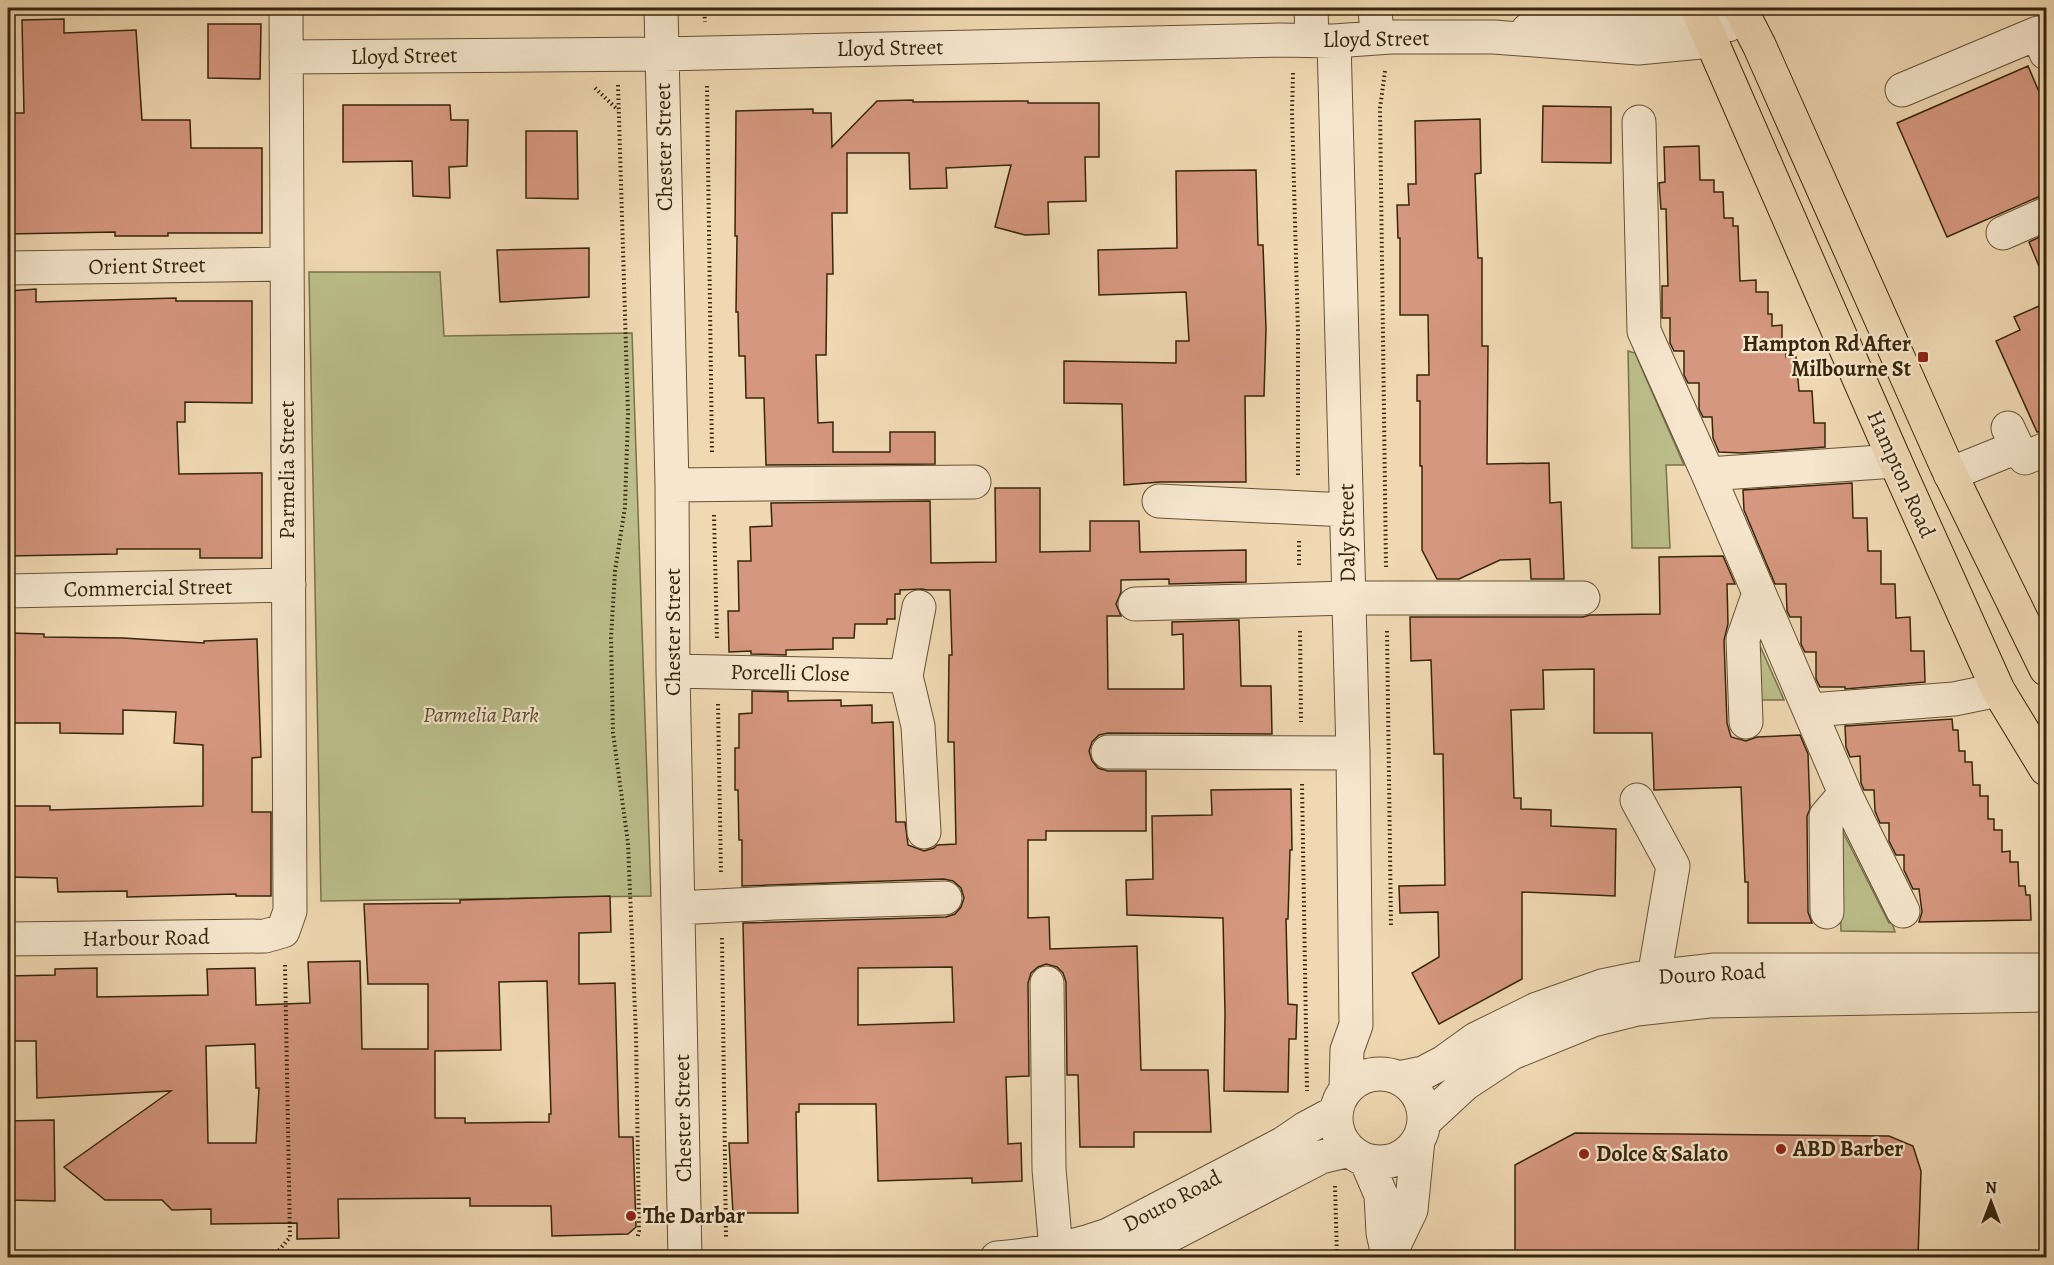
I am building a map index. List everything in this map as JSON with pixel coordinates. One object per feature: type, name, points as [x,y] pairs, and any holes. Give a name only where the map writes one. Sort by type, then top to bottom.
[{"type":"main road","name":"Hampton Road","points":[[1715,17],[1759,45],[1950,474],[2046,669]]},
{"type":"main road","name":"Hampton Road","points":[[1715,17],[1895,461],[1998,690],[2046,769]]},
{"type":"street","name":"Parmelia Street","points":[[283,931],[290,911],[286,8]]},
{"type":"street","name":"Chester Street","points":[[661,8],[672,485],[673,671],[685,1257]]},
{"type":"street","name":"Daly Street","points":[[1311,8],[1323,40],[1346,510],[1353,753],[1356,1025],[1330,1101]]},
{"type":"street","points":[[1494,38],[1611,10],[1635,18],[1715,17]]},
{"type":"street","points":[[1494,38],[1638,48],[1715,17]]},
{"type":"street","name":"Lloyd Street","points":[[286,57],[662,54],[1323,40],[1376,22],[1494,38]]},
{"type":"street","points":[[1902,90],[2038,33],[2046,52]]},
{"type":"street","points":[[1639,122],[1644,331],[1811,710],[1847,798],[1903,911]]},
{"type":"street","points":[[2003,233],[2046,214]]},
{"type":"street","name":"Orient Street","points":[[8,268],[286,264]]},
{"type":"street","points":[[1950,474],[2024,441]]},
{"type":"street","points":[[1708,474],[1895,461]]},
{"type":"street","points":[[672,485],[974,482]]},
{"type":"street","points":[[1159,501],[1346,510]]},
{"type":"street","name":"Commercial Street","points":[[8,591],[289,585]]},
{"type":"street","points":[[1746,722],[1743,639],[1759,592]]},
{"type":"street","points":[[1135,604],[1348,598],[1583,598]]},
{"type":"street","points":[[919,607],[906,676],[918,726],[924,832]]},
{"type":"street","name":"Porcelli Close","points":[[673,671],[906,676]]},
{"type":"street","points":[[1811,710],[1954,699],[1998,690]]},
{"type":"street","points":[[1108,752],[1353,753]]},
{"type":"street","points":[[1827,912],[1826,816],[1838,802],[1847,798]]},
{"type":"street","points":[[1637,800],[1673,866],[1654,977]]},
{"type":"street","points":[[678,908],[753,903],[945,898]]},
{"type":"street","name":"Harbour Road","points":[[8,939],[265,936],[283,931]]},
{"type":"street","name":"Douro Road","points":[[1391,1076],[1423,1073],[1444,1062],[1476,1039],[1537,1009],[1602,986],[1654,977],[1715,970],[2046,970]]},
{"type":"street","points":[[1047,983],[1049,1169],[1056,1250]]},
{"type":"street","name":"Douro Road","points":[[1421,1131],[1465,1084],[1512,1053],[1593,1020],[1636,1009],[1709,1000],[2046,995]]},
{"type":"street","points":[[1356,1025],[1391,1076]]},
{"type":"street","points":[[1370,1075],[1391,1076],[1410,1086],[1418,1096],[1423,1109],[1411,1210],[1388,1256],[1383,1233],[1381,1195],[1358,1155],[1341,1139],[1330,1101],[1356,1081],[1370,1075]]},
{"type":"street","name":"Douro Road","points":[[997,1257],[1028,1255],[1079,1246],[1108,1235],[1284,1143],[1306,1128],[1330,1101]]},
{"type":"street","points":[[1358,1155],[1381,1162],[1395,1159],[1408,1152],[1421,1131]]},
{"type":"street","name":"Douro Road","points":[[1122,1257],[1134,1254],[1207,1218],[1321,1157],[1358,1155]]},
{"type":"path","points":[[1279,40],[1292,66],[1294,84],[1292,112],[1298,331],[1302,753],[1330,1101]]},
{"type":"path","points":[[628,54],[618,84],[628,414],[625,507],[615,572],[611,638],[613,733],[628,843],[636,1047],[639,1231],[637,1239]]},
{"type":"path","points":[[1382,250],[1380,108],[1386,69]]},
{"type":"path","points":[[594,88],[618,111]]},
{"type":"path","points":[[276,1254],[290,1237],[283,931]]},
{"type":"path","points":[[1331,1184],[1335,1181],[1337,1257]]},
{"type":"green space","name":"Parmelia Park","points":[[309,272],[440,272],[444,336],[632,333],[651,896],[321,901]]},
{"type":"green space","points":[[1628,351],[1635,353],[1684,465],[1666,465],[1670,548],[1632,548]]},
{"type":"green space","points":[[1757,639],[1784,700],[1758,700]]},
{"type":"green space","points":[[1838,822],[1889,923],[1892,923],[1895,932],[1841,931]]},
{"type":"building","points":[[64,19],[64,33],[136,30],[142,120],[190,120],[191,148],[262,148],[262,233],[168,233],[168,236],[115,236],[115,232],[8,234],[8,113],[24,113],[22,20]]},
{"type":"building","points":[[208,24],[261,24],[260,79],[208,78]]},
{"type":"building","points":[[2028,66],[2046,108],[2046,196],[2038,197],[1947,237],[1897,123]]},
{"type":"building","points":[[913,100],[913,102],[1099,103],[1099,157],[1085,157],[1086,201],[1048,202],[1049,234],[1025,235],[995,227],[1011,165],[946,168],[947,188],[910,189],[909,153],[847,153],[847,213],[832,213],[833,274],[827,274],[826,355],[816,355],[818,423],[833,422],[833,452],[890,452],[890,432],[935,432],[935,464],[766,465],[764,398],[746,398],[745,356],[739,356],[738,312],[736,312],[737,236],[735,236],[736,111],[813,109],[813,113],[831,113],[832,147],[877,101]]},
{"type":"building","points":[[343,105],[450,105],[451,120],[468,120],[467,166],[449,167],[450,198],[413,196],[412,161],[343,162]]},
{"type":"building","points":[[1543,106],[1611,107],[1611,163],[1542,162]]},
{"type":"building","points":[[1480,119],[1481,173],[1475,174],[1478,258],[1482,258],[1482,346],[1488,346],[1487,464],[1549,463],[1550,503],[1561,502],[1564,579],[1531,579],[1530,559],[1500,560],[1459,579],[1437,579],[1422,550],[1422,466],[1420,466],[1420,401],[1417,401],[1417,375],[1429,375],[1428,315],[1400,315],[1400,238],[1398,238],[1397,205],[1409,205],[1408,184],[1416,184],[1415,121]]},
{"type":"building","points":[[526,131],[577,131],[578,199],[526,198]]},
{"type":"building","points":[[1699,146],[1700,180],[1714,180],[1714,192],[1723,192],[1724,218],[1733,218],[1733,226],[1738,226],[1740,281],[1756,280],[1756,292],[1768,292],[1768,314],[1772,314],[1772,326],[1782,325],[1782,348],[1786,347],[1786,357],[1796,357],[1799,391],[1812,391],[1814,423],[1825,423],[1825,447],[1742,453],[1719,452],[1713,438],[1712,417],[1703,417],[1699,409],[1699,383],[1688,383],[1684,375],[1684,351],[1674,351],[1670,343],[1670,318],[1662,318],[1662,286],[1668,286],[1666,209],[1661,209],[1659,183],[1665,182],[1664,147]]},
{"type":"building","points":[[1256,170],[1258,245],[1263,245],[1266,329],[1264,396],[1245,396],[1246,482],[1160,482],[1124,485],[1122,404],[1064,403],[1064,361],[1176,363],[1176,341],[1189,341],[1186,292],[1099,295],[1098,250],[1177,248],[1176,171]]},
{"type":"building","points":[[2046,234],[2046,283],[2029,242]]},
{"type":"building","points":[[589,248],[589,297],[500,302],[497,250]]},
{"type":"building","points":[[36,289],[36,302],[176,298],[176,301],[252,301],[252,403],[185,402],[185,422],[177,422],[179,474],[262,473],[262,558],[200,558],[200,549],[117,549],[117,554],[8,556],[8,291]]},
{"type":"building","points":[[2046,303],[2046,431],[2037,432],[1996,341],[2020,330],[2014,317]]},
{"type":"building","points":[[1852,483],[1853,518],[1867,518],[1868,551],[1881,551],[1881,584],[1895,584],[1896,618],[1910,617],[1911,651],[1924,651],[1925,682],[1845,689],[1845,687],[1820,687],[1816,679],[1816,652],[1805,652],[1801,644],[1801,617],[1790,617],[1787,611],[1786,584],[1775,584],[1744,510],[1743,490]]},
{"type":"building","points":[[995,488],[1040,488],[1040,552],[1090,551],[1090,521],[1139,521],[1140,552],[1246,550],[1246,582],[1169,584],[1169,579],[1121,580],[1121,592],[1116,604],[1121,616],[1107,616],[1108,689],[1184,689],[1183,634],[1172,635],[1172,622],[1239,620],[1241,686],[1271,686],[1272,734],[1108,733],[1099,735],[1092,742],[1089,751],[1092,761],[1098,768],[1108,771],[1146,771],[1146,831],[1046,831],[1046,840],[1028,840],[1028,918],[1049,917],[1050,949],[1137,946],[1141,1070],[1208,1070],[1211,1132],[1134,1132],[1134,1147],[1080,1147],[1078,1075],[1067,1075],[1066,982],[1063,973],[1057,967],[1046,964],[1031,973],[1028,983],[1029,1076],[1006,1077],[1008,1144],[1021,1143],[1022,1181],[972,1183],[972,1178],[878,1181],[876,1104],[799,1104],[799,1112],[796,1112],[798,1213],[733,1213],[729,1143],[748,1143],[743,923],[946,917],[955,914],[964,898],[961,888],[953,881],[944,879],[742,886],[742,840],[739,840],[738,790],[735,790],[735,748],[739,748],[739,714],[752,713],[752,691],[788,692],[788,701],[841,700],[841,706],[872,705],[872,723],[893,722],[896,822],[905,822],[908,845],[924,851],[937,845],[956,844],[954,742],[948,742],[949,655],[952,655],[950,590],[900,590],[900,594],[895,594],[895,619],[887,619],[887,624],[855,624],[854,638],[833,638],[833,649],[786,650],[786,655],[751,654],[751,651],[729,652],[728,611],[739,611],[738,561],[751,561],[750,527],[772,526],[771,503],[930,501],[931,563],[996,562]],"holes":[[[952,967],[954,1022],[858,1025],[858,968]]]},
{"type":"building","points":[[1723,556],[1735,584],[1727,584],[1728,624],[1724,640],[1727,723],[1731,737],[1746,741],[1757,737],[1800,735],[1808,754],[1810,809],[1807,816],[1808,912],[1812,923],[1748,923],[1748,882],[1745,882],[1741,787],[1654,790],[1652,733],[1594,733],[1594,669],[1543,670],[1544,709],[1511,710],[1514,798],[1521,798],[1521,809],[1551,810],[1551,826],[1616,829],[1615,896],[1522,892],[1522,979],[1439,1024],[1412,973],[1439,957],[1438,912],[1400,913],[1399,886],[1445,885],[1443,754],[1434,754],[1431,660],[1411,661],[1410,617],[1583,617],[1660,614],[1659,557]]},
{"type":"building","points":[[8,633],[44,634],[44,637],[123,638],[204,643],[204,641],[257,639],[261,757],[252,758],[252,812],[271,812],[271,896],[236,896],[236,894],[127,897],[127,891],[58,892],[57,878],[8,877],[8,806],[50,806],[50,810],[203,806],[203,745],[174,743],[176,712],[123,710],[123,734],[60,733],[60,723],[8,723]]},
{"type":"building","points":[[1952,719],[1953,730],[1958,730],[1959,751],[1965,751],[1965,762],[1972,762],[1973,785],[1980,785],[1980,796],[1988,796],[1988,819],[1994,819],[1994,830],[2002,830],[2002,852],[2010,851],[2010,862],[2018,862],[2019,886],[2025,886],[2026,895],[2030,895],[2031,920],[1919,922],[1922,912],[1919,889],[1913,889],[1904,870],[1904,855],[1896,855],[1889,841],[1889,823],[1880,823],[1875,811],[1874,790],[1864,790],[1861,783],[1860,756],[1850,757],[1846,747],[1845,726]]},
{"type":"building","points":[[1291,789],[1292,850],[1290,850],[1288,919],[1286,919],[1288,1004],[1297,1005],[1296,1039],[1289,1039],[1288,1092],[1224,1091],[1223,918],[1127,915],[1126,880],[1153,879],[1152,816],[1212,815],[1211,790]]},
{"type":"building","points":[[610,896],[611,932],[579,933],[579,984],[615,983],[619,1137],[633,1137],[636,1227],[628,1234],[552,1236],[551,1206],[470,1206],[470,1198],[338,1199],[339,1238],[297,1239],[297,1223],[211,1224],[211,1209],[172,1210],[162,1200],[105,1200],[64,1167],[171,1091],[37,1098],[36,1041],[8,1041],[8,976],[55,975],[55,969],[97,968],[97,997],[208,995],[207,969],[255,968],[256,1005],[310,1003],[308,962],[360,961],[362,1049],[428,1049],[428,984],[368,984],[364,904],[460,903],[460,900]],"holes":[[[547,981],[551,1114],[549,1114],[549,1122],[465,1123],[465,1118],[435,1118],[435,1051],[501,1050],[499,982]],[[255,1044],[256,1088],[259,1088],[256,1143],[208,1143],[206,1046]]]},
{"type":"building","points":[[54,1120],[55,1201],[8,1200],[8,1121]]},
{"type":"building","points":[[1575,1133],[1889,1136],[1913,1146],[1921,1171],[1918,1257],[1515,1257],[1515,1165]]},
{"type":"place","name":"Hampton Rd After Milbourne St","points":[[1923,357]]},
{"type":"place","name":"ABD Barber","points":[[1781,1149]]},
{"type":"place","name":"Dolce & Salato","points":[[1584,1154]]},
{"type":"place","name":"The Darbar","points":[[631,1216]]}]
